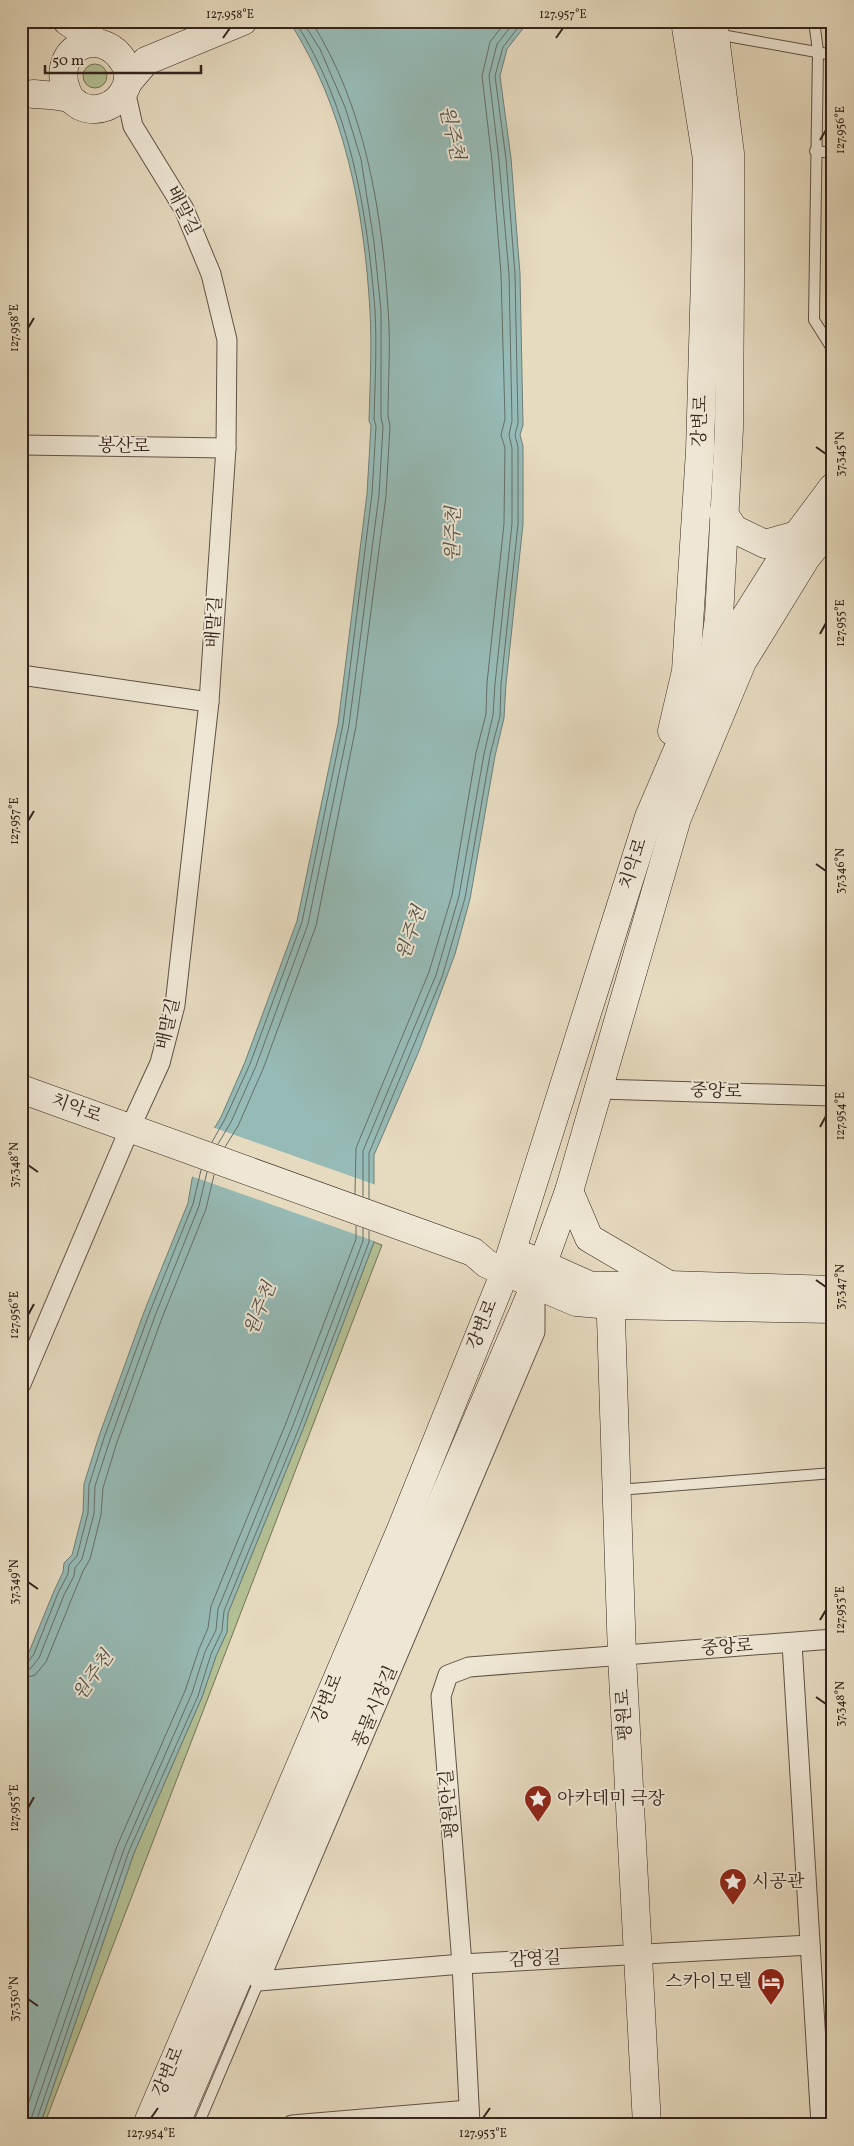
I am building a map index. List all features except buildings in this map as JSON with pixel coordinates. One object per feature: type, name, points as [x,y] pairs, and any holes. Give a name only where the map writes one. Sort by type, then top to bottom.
[{"type":"street","points":[[62,21],[65,63],[62,85],[80,104],[133,126]]},
{"type":"street","points":[[67,21],[109,49],[127,67],[126,86]]},
{"type":"street","points":[[27,96],[80,104],[111,105],[146,61],[243,21]]},
{"type":"street","name":"강변로","points":[[649,817],[686,671],[700,451],[707,159],[685,21]]},
{"type":"street","name":"강변로","points":[[677,818],[712,670],[719,617],[722,512],[728,429],[730,153],[714,27]]},
{"type":"street","points":[[27,96],[65,63],[76,48],[87,44],[146,61]]},
{"type":"street","name":"배말길","points":[[21,1384],[139,1132],[160,1063],[175,1005],[210,702],[226,448],[227,340],[211,274],[184,209],[133,126],[126,86]]},
{"type":"street","name":"봉산로","points":[[21,445],[226,448]]},
{"type":"street","name":"치악로","points":[[539,1274],[569,1191],[677,818],[742,662],[820,537],[833,487]]},
{"type":"street","points":[[722,512],[734,529],[766,544],[820,537]]},
{"type":"street","name":"치악로","points":[[508,1261],[649,817],[712,670],[820,537]]},
{"type":"street","points":[[21,675],[210,702]]},
{"type":"street","name":"중앙로","points":[[599,1089],[833,1096]]},
{"type":"street","points":[[21,1112],[33,1093]]},
{"type":"street","name":"치악로","points":[[33,1093],[473,1252],[487,1264],[508,1261],[539,1274],[576,1302],[611,1296]]},
{"type":"street","points":[[569,1191],[589,1238],[669,1285]]},
{"type":"street","name":"강변로","points":[[147,2125],[400,1532],[508,1261]]},
{"type":"street","name":"강변로","points":[[175,2125],[539,1274]]},
{"type":"street","name":"풍물시장길","points":[[260,1981],[535,1332],[539,1274]]},
{"type":"street","points":[[611,1296],[669,1285],[833,1290]]},
{"type":"street","points":[[611,1296],[833,1309]]},
{"type":"street","name":"평원로","points":[[611,1296],[622,1656],[647,2125]]},
{"type":"street","name":"중앙로","points":[[622,1656],[833,1639]]},
{"type":"street","points":[[792,1643],[820,2125]]},
{"type":"street","name":"평원안길","points":[[292,2125],[470,2118],[462,1964],[441,1696],[448,1675],[469,1667],[622,1656]]},
{"type":"street","name":"감영길","points":[[260,1981],[462,1964],[810,1945]]},
{"type":"lane","points":[[814,21],[818,52],[815,151],[814,320],[833,350]]},
{"type":"lane","points":[[714,27],[833,55]]},
{"type":"lane","points":[[815,151],[833,154]]},
{"type":"lane","points":[[617,1490],[833,1473]]},
{"type":"lane","name":"풍물시장길","points":[[198,2125],[260,1981]]},
{"type":"green space","points":[[90,64],[100,64],[107,71],[107,81],[100,88],[90,88],[83,81],[83,71]]},
{"type":"green space","points":[[374,1242],[382,1245],[44,2125],[40,2125],[134,1853],[202,1697],[216,1656],[227,1632],[228,1613],[303,1429]]},
{"type":"water","name":"원주천","points":[[289,21],[529,21],[507,49],[500,76],[511,158],[520,274],[523,425],[520,435],[523,446],[523,524],[504,718],[495,756],[470,899],[455,954],[419,1051],[374,1155],[374,1242],[303,1429],[228,1613],[227,1632],[216,1656],[202,1697],[134,1853],[40,2125],[21,2125],[21,1662],[29,1652],[63,1572],[64,1563],[72,1555],[83,1512],[84,1484],[99,1436],[144,1312],[188,1203],[192,1179],[206,1142],[221,1117],[245,1062],[297,921],[338,724],[367,494],[371,425],[369,421],[370,311],[363,235],[348,160],[338,124],[308,54]]},
{"type":"pier","points":[[212,1127],[376,1185],[377,1242],[191,1176],[204,1141]]},
{"type":"place","name":"아카데미 극장","points":[[538,1823]]},
{"type":"place","name":"시공관","points":[[733,1906]]},
{"type":"place","name":"스카이모텔","points":[[771,2006]]}]
